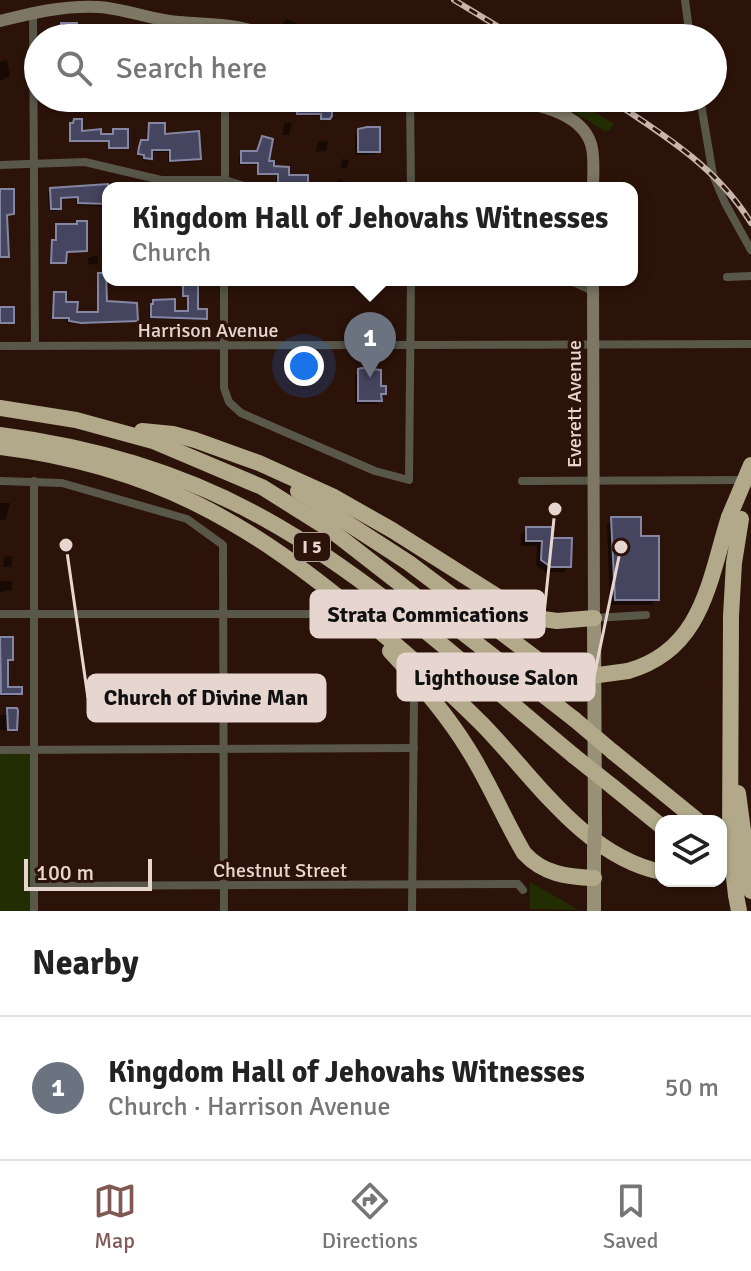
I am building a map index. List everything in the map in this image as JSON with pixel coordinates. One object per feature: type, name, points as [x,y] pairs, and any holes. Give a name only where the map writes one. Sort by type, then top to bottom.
[{"type":"highway","name":"I 5","points":[[0,408],[76,420],[153,441],[211,464],[290,503],[332,531],[574,719],[691,815]]},
{"type":"highway","points":[[112,430],[173,434],[259,463],[332,496],[536,618],[557,621],[594,618]]},
{"type":"highway","name":"I 5","points":[[0,435],[49,441],[122,459],[199,487],[263,517],[361,582],[655,821]]},
{"type":"highway","points":[[0,447],[104,467],[176,493],[247,530],[290,558],[442,685],[586,833],[620,856],[655,870]]},
{"type":"highway","points":[[226,452],[313,499],[360,529],[549,668],[566,674],[591,676],[628,671],[658,657],[678,642],[694,622],[707,594],[751,480]]},
{"type":"highway","points":[[746,898],[732,843],[730,724],[735,518],[751,465]]},
{"type":"highway","points":[[334,593],[410,672],[448,719],[478,765],[524,853],[536,864],[557,874],[594,878]]},
{"type":"highway","points":[[727,873],[751,866],[732,843]]},
{"type":"highway","points":[[727,881],[746,898]]},
{"type":"main road","points":[[0,21],[66,7],[98,7],[190,24]]},
{"type":"main road","points":[[555,112],[569,119],[588,136],[592,149],[593,182]]},
{"type":"main road","name":"Everett Avenue","points":[[593,286],[594,911]]},
{"type":"street","points":[[685,0],[688,24]]},
{"type":"street","points":[[33,13],[33,24]]},
{"type":"street","points":[[34,112],[35,346]]},
{"type":"street","points":[[225,112],[225,182]]},
{"type":"street","points":[[410,112],[411,182]]},
{"type":"street","points":[[702,112],[713,175],[751,250]]},
{"type":"street","points":[[0,165],[85,162],[161,180],[193,182]]},
{"type":"street","points":[[727,277],[751,276]]},
{"type":"street","points":[[224,286],[224,388],[229,402],[241,413],[375,471],[409,480],[411,286]]},
{"type":"street","name":"Harrison Avenue","points":[[0,346],[751,344]]},
{"type":"street","points":[[522,481],[751,480]]},
{"type":"street","points":[[0,481],[62,483],[187,519],[223,545],[224,911]]},
{"type":"street","points":[[34,481],[34,911]]},
{"type":"street","points":[[0,614],[325,614]]},
{"type":"street","points":[[594,618],[646,615]]},
{"type":"street","points":[[412,911],[414,695]]},
{"type":"street","points":[[0,750],[414,748]]},
{"type":"street","name":"Chestnut Street","points":[[34,886],[518,884],[523,890]]},
{"type":"green space","points":[[574,112],[595,112],[614,124],[610,130],[604,131]]},
{"type":"green space","points":[[0,750],[34,750],[34,911],[0,911]]},
{"type":"green space","points":[[530,882],[577,909],[577,910],[530,909]]},
{"type":"building","points":[[332,112],[332,116],[321,119],[321,114],[297,114]]},
{"type":"building","points":[[74,119],[82,119],[82,131],[101,129],[101,134],[113,134],[113,129],[128,129],[128,148],[109,148],[109,141],[70,141],[70,123]]},
{"type":"building","points":[[149,123],[165,123],[165,134],[199,131],[201,159],[170,161],[170,150],[152,150],[152,159],[138,154],[141,140],[148,140]]},
{"type":"building","points":[[380,127],[380,152],[358,152],[358,129]]},
{"type":"building","points":[[262,136],[273,139],[269,161],[274,161],[274,166],[289,167],[289,175],[308,175],[308,182],[278,182],[278,174],[258,174],[258,163],[241,163],[241,151],[257,151]]},
{"type":"building","points":[[102,184],[102,204],[78,203],[78,197],[61,198],[61,209],[51,209],[50,188]]},
{"type":"building","points":[[0,189],[14,189],[14,214],[7,215],[9,257],[0,257]]},
{"type":"building","points":[[77,221],[87,221],[87,251],[67,252],[66,263],[51,263],[56,224],[77,224]]},
{"type":"building","points":[[98,273],[102,273],[107,301],[137,303],[138,321],[81,323],[69,321],[69,318],[53,318],[54,292],[66,292],[66,302],[78,302],[77,312],[98,312]]},
{"type":"building","points":[[183,286],[198,286],[198,309],[207,309],[207,319],[151,317],[153,300],[175,299],[175,311],[188,311],[188,296],[183,296]]},
{"type":"building","points":[[0,307],[14,307],[14,323],[0,323]]},
{"type":"building","points":[[358,369],[381,370],[381,386],[386,386],[386,394],[381,394],[382,401],[358,401]]},
{"type":"building","points":[[611,517],[641,517],[641,536],[659,536],[659,600],[615,600]]},
{"type":"building","points":[[526,527],[552,527],[552,538],[572,538],[571,567],[551,567],[541,560],[542,541],[526,541]]},
{"type":"building","points":[[0,637],[13,637],[13,660],[8,660],[8,687],[22,687],[22,694],[1,694]]},
{"type":"building","points":[[7,708],[17,708],[17,730],[8,730]]},
{"type":"railway","points":[[454,0],[494,24]]},
{"type":"railway","points":[[629,112],[705,168],[751,223]]},
{"type":"place","name":"Kingdom Hall of Jehovahs Witnesses","points":[[370,378]]},
{"type":"place","name":"Strata Commications","points":[[555,509]]},
{"type":"place","name":"Church of Divine Man","points":[[66,545]]},
{"type":"place","name":"Lighthouse Salon","points":[[621,547]]}]
